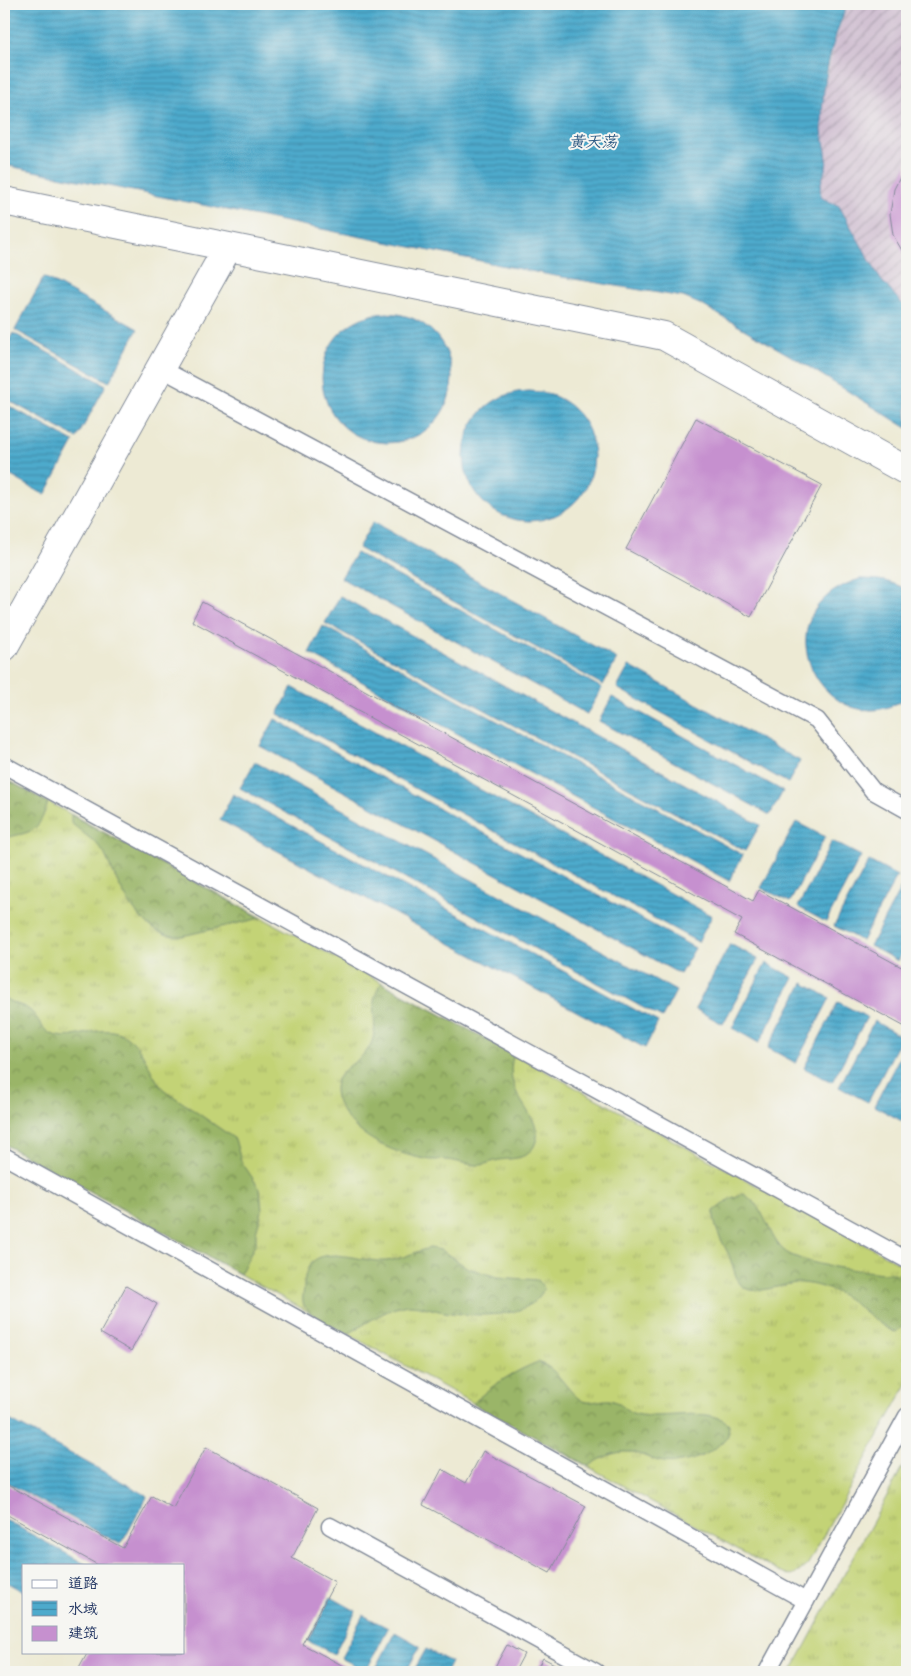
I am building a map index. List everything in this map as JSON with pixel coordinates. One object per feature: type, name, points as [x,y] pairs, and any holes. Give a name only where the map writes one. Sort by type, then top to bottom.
[{"type":"street","points":[[4,201],[664,336],[907,471]]},
{"type":"street","points":[[4,647],[228,247]]},
{"type":"lane","points":[[160,368],[817,720],[873,791],[907,810]]},
{"type":"lane","points":[[4,765],[907,1260]]},
{"type":"lane","points":[[4,1156],[806,1601]]},
{"type":"lane","points":[[768,1672],[907,1416]]},
{"type":"lane","points":[[330,1526],[585,1670]]},
{"type":"shaded area","points":[[848,4],[907,4],[907,309],[881,280],[839,206],[822,198],[818,190],[827,162],[822,133],[822,100],[834,42]]},
{"type":"green space","points":[[4,778],[907,1267],[907,1384],[808,1564],[799,1572],[789,1576],[779,1572],[4,1144]]},
{"type":"green space","points":[[4,778],[48,803],[37,826],[28,832],[4,838]]},
{"type":"green space","points":[[71,815],[261,918],[182,936],[167,935],[154,929],[133,908],[116,880],[104,853],[97,844],[71,823]]},
{"type":"green space","points":[[382,983],[514,1054],[511,1069],[513,1082],[517,1094],[535,1125],[537,1134],[535,1144],[529,1153],[520,1157],[481,1165],[447,1160],[428,1160],[398,1152],[385,1146],[360,1131],[349,1121],[341,1110],[336,1097],[335,1087],[337,1079],[342,1073],[367,1051],[371,1044],[375,1029],[375,998]]},
{"type":"green space","points":[[4,997],[28,1009],[44,1029],[58,1036],[67,1037],[108,1031],[126,1036],[138,1047],[163,1089],[235,1139],[241,1161],[260,1189],[262,1211],[256,1232],[256,1243],[240,1274],[4,1144]]},
{"type":"green space","points":[[743,1194],[758,1207],[777,1243],[791,1255],[811,1262],[832,1266],[878,1273],[895,1273],[907,1277],[907,1322],[896,1332],[890,1330],[843,1296],[811,1284],[796,1283],[762,1290],[747,1289],[741,1285],[718,1233],[714,1211],[731,1198]]},
{"type":"green space","points":[[430,1248],[441,1250],[468,1268],[497,1277],[538,1280],[544,1288],[537,1299],[515,1311],[500,1314],[470,1315],[410,1305],[402,1306],[386,1312],[348,1334],[322,1321],[305,1307],[303,1298],[307,1271],[313,1261],[323,1256],[348,1256],[374,1261],[386,1261]]},
{"type":"green space","points":[[538,1362],[550,1368],[572,1392],[585,1402],[610,1400],[632,1413],[647,1416],[710,1415],[720,1418],[729,1424],[728,1435],[706,1454],[688,1461],[668,1462],[655,1460],[632,1452],[623,1452],[598,1460],[589,1466],[473,1404],[486,1391],[503,1380]]},
{"type":"green space","points":[[907,1459],[907,1672],[791,1672]]},
{"type":"water","name":"黄天荡","points":[[4,4],[848,4],[836,34],[825,82],[822,131],[827,161],[820,193],[822,198],[839,206],[881,280],[907,309],[907,428],[796,359],[702,305],[683,297],[550,275],[4,165]]},
{"type":"water","points":[[44,277],[138,329],[109,382],[15,330]]},
{"type":"water","points":[[387,313],[400,314],[412,318],[433,332],[447,353],[451,365],[451,391],[447,403],[433,424],[412,438],[400,442],[387,443],[374,442],[362,438],[341,424],[327,403],[323,391],[322,378],[323,365],[327,353],[341,332],[362,318],[374,314]]},
{"type":"water","points":[[13,333],[106,385],[77,438],[4,398],[4,349]]},
{"type":"water","points":[[529,391],[542,392],[554,396],[575,410],[589,431],[593,443],[593,469],[589,481],[575,502],[554,516],[542,520],[529,521],[516,520],[504,516],[483,502],[469,481],[465,469],[464,456],[465,443],[469,431],[483,410],[504,396],[516,392]]},
{"type":"water","points":[[4,403],[74,442],[45,495],[4,472]]},
{"type":"water","points":[[373,522],[617,659],[603,685],[358,548]]},
{"type":"water","points":[[356,553],[602,688],[587,714],[341,578]]},
{"type":"water","points":[[860,579],[885,581],[907,590],[907,697],[879,709],[852,707],[829,693],[813,672],[806,646],[810,620],[827,596]]},
{"type":"water","points":[[340,596],[760,825],[745,851],[325,623]]},
{"type":"water","points":[[323,626],[743,855],[729,881],[309,653]]},
{"type":"water","points":[[629,666],[800,761],[788,783],[617,688]]},
{"type":"water","points":[[292,687],[712,916],[698,942],[278,714]]},
{"type":"water","points":[[612,697],[783,791],[770,815],[599,721]]},
{"type":"water","points":[[275,719],[695,948],[680,974],[260,746]]},
{"type":"water","points":[[255,762],[676,991],[662,1018],[240,788]]},
{"type":"water","points":[[233,794],[658,1022],[645,1048],[220,820]]},
{"type":"water","points":[[796,822],[825,837],[790,902],[761,888]]},
{"type":"water","points":[[832,841],[861,856],[826,922],[798,907]]},
{"type":"water","points":[[869,861],[897,876],[862,941],[834,926]]},
{"type":"water","points":[[905,880],[907,882],[907,944],[898,961],[870,946]]},
{"type":"water","points":[[730,944],[758,959],[723,1024],[695,1009]]},
{"type":"water","points":[[766,963],[794,978],[759,1043],[732,1028]]},
{"type":"water","points":[[803,983],[830,998],[796,1063],[768,1048]]},
{"type":"water","points":[[838,1002],[867,1017],[832,1082],[804,1068]]},
{"type":"water","points":[[874,1021],[902,1037],[868,1102],[839,1087]]},
{"type":"water","points":[[907,1043],[907,1111],[902,1121],[874,1106]]},
{"type":"water","points":[[4,1417],[146,1495],[147,1497],[122,1543],[120,1544],[4,1481]]},
{"type":"water","points":[[4,1519],[85,1564],[22,1564],[22,1591],[4,1581]]},
{"type":"water","points":[[331,1597],[356,1611],[334,1654],[308,1641]]},
{"type":"water","points":[[363,1615],[388,1628],[366,1671],[341,1658]]},
{"type":"water","points":[[395,1632],[420,1646],[406,1672],[374,1672]]},
{"type":"water","points":[[426,1649],[451,1662],[446,1672],[413,1672]]},
{"type":"building","points":[[907,164],[907,259],[893,235],[890,214],[894,189]]},
{"type":"building","points":[[696,418],[822,485],[751,617],[626,549]]},
{"type":"building","points":[[202,602],[753,901],[759,890],[907,970],[907,1028],[734,934],[742,920],[192,621]]},
{"type":"building","points":[[126,1286],[157,1304],[131,1351],[100,1333]]},
{"type":"building","points":[[206,1447],[318,1508],[292,1558],[335,1582],[302,1644],[355,1672],[77,1672],[87,1654],[185,1654],[185,1564],[96,1564],[4,1513],[4,1483],[123,1548],[152,1496],[173,1508]]},
{"type":"building","points":[[483,1451],[586,1506],[550,1573],[423,1505],[442,1469],[466,1483]]},
{"type":"building","points":[[507,1645],[524,1654],[516,1669],[521,1672],[492,1672]]},
{"type":"building","points":[[543,1658],[566,1670],[565,1672],[535,1672]]}]
